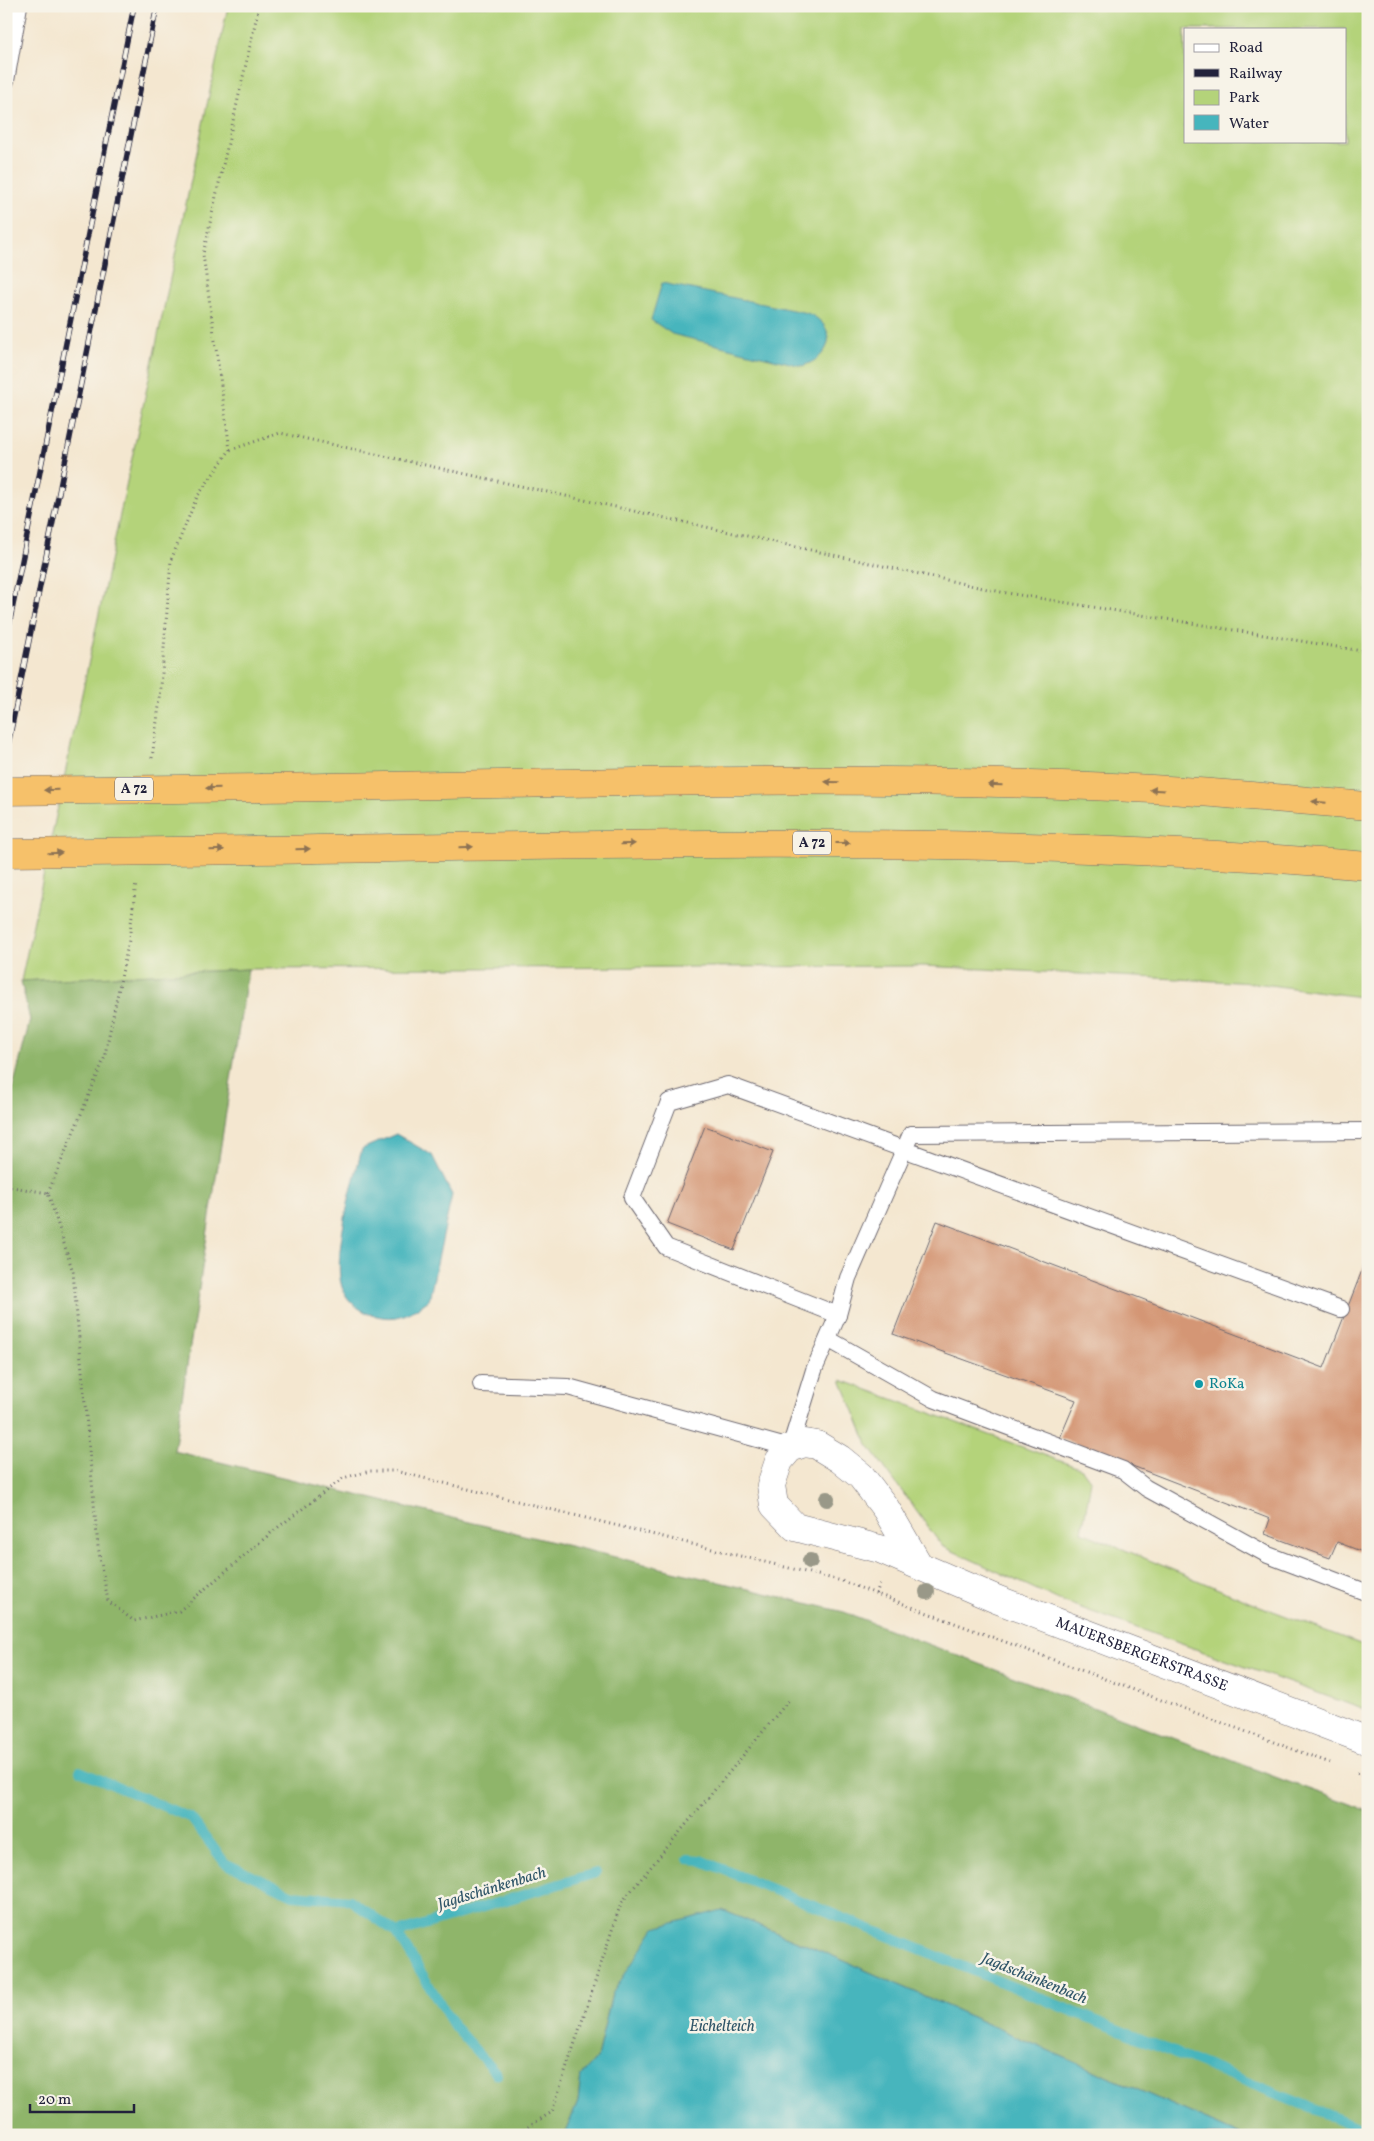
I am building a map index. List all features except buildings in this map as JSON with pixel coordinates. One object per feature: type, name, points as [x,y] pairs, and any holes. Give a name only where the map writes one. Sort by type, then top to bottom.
[{"type":"highway","name":"A 72","points":[[6,791],[750,782],[934,783],[1151,789],[1368,806]]},
{"type":"highway","name":"A 72","points":[[6,853],[720,843],[923,843],[1158,851],[1368,866]]},
{"type":"street","points":[[790,1448],[804,1443],[817,1445],[840,1459],[861,1476],[886,1509],[918,1564]]},
{"type":"street","name":"MAUERSBERGERSTRASSE","points":[[790,1448],[779,1461],[771,1485],[774,1505],[795,1527],[880,1550],[918,1564],[996,1599],[1368,1741]]},
{"type":"lane","points":[[6,81],[19,6]]},
{"type":"lane","points":[[838,1316],[666,1246],[632,1198],[669,1102],[728,1085],[1341,1309]]},
{"type":"lane","points":[[481,1384],[568,1387],[790,1448],[814,1370],[838,1316],[848,1278],[911,1134],[1368,1130]]},
{"type":"lane","points":[[828,1339],[934,1399],[1123,1470],[1146,1488],[1268,1555],[1368,1593]]},
{"type":"path","points":[[230,450],[203,254],[259,6]]},
{"type":"path","points":[[280,433],[1001,592],[1368,652]]},
{"type":"path","points":[[6,1186],[48,1193],[72,1272],[98,1547],[108,1601],[134,1621],[179,1611],[272,1532],[343,1478],[370,1471],[394,1471],[842,1581],[1331,1764]]},
{"type":"path","points":[[515,2135],[552,2112],[620,1903],[790,1700]]},
{"type":"path","points":[[1350,1771],[1368,1777]]},
{"type":"green space","points":[[228,6],[1368,6],[1368,998],[1255,983],[924,966],[248,969],[21,981]]},
{"type":"green space","points":[[248,969],[174,1451],[844,1612],[1283,1780],[1368,1810],[1368,2135],[1241,2135],[826,1953],[722,1910],[612,1994],[597,2058],[581,2076],[578,2102],[564,2135],[6,2135],[6,1116],[30,1020],[21,981]]},
{"type":"green space","points":[[841,1380],[1082,1469],[1091,1481],[1082,1532],[1252,1603],[1368,1647],[1368,1711],[1059,1600],[942,1546],[868,1445]]},
{"type":"water","points":[[662,283],[807,313],[817,319],[828,333],[826,349],[812,362],[802,366],[672,334],[651,320]]},
{"type":"water","points":[[396,1134],[432,1155],[452,1195],[429,1300],[409,1313],[389,1318],[369,1314],[349,1300],[340,1279],[339,1262],[344,1221],[362,1149]]},
{"type":"water","name":"Eichelteich","points":[[722,1910],[826,1953],[1241,2135],[564,2135],[578,2102],[581,2076],[597,2058],[612,1994],[655,1928]]},
{"type":"waterway","points":[[80,1771],[191,1818],[225,1863],[293,1895],[350,1900],[397,1933],[454,2026],[497,2074]]},
{"type":"waterway","name":"Jagdschänkenbach","points":[[688,1859],[700,1860],[1368,2131]]},
{"type":"waterway","name":"Jagdschänkenbach","points":[[397,1933],[596,1873]]},
{"type":"railway","points":[[6,640],[134,6]]},
{"type":"railway","points":[[6,755],[157,6]]},
{"type":"place","name":"RoKa","points":[[1199,1384]]}]
